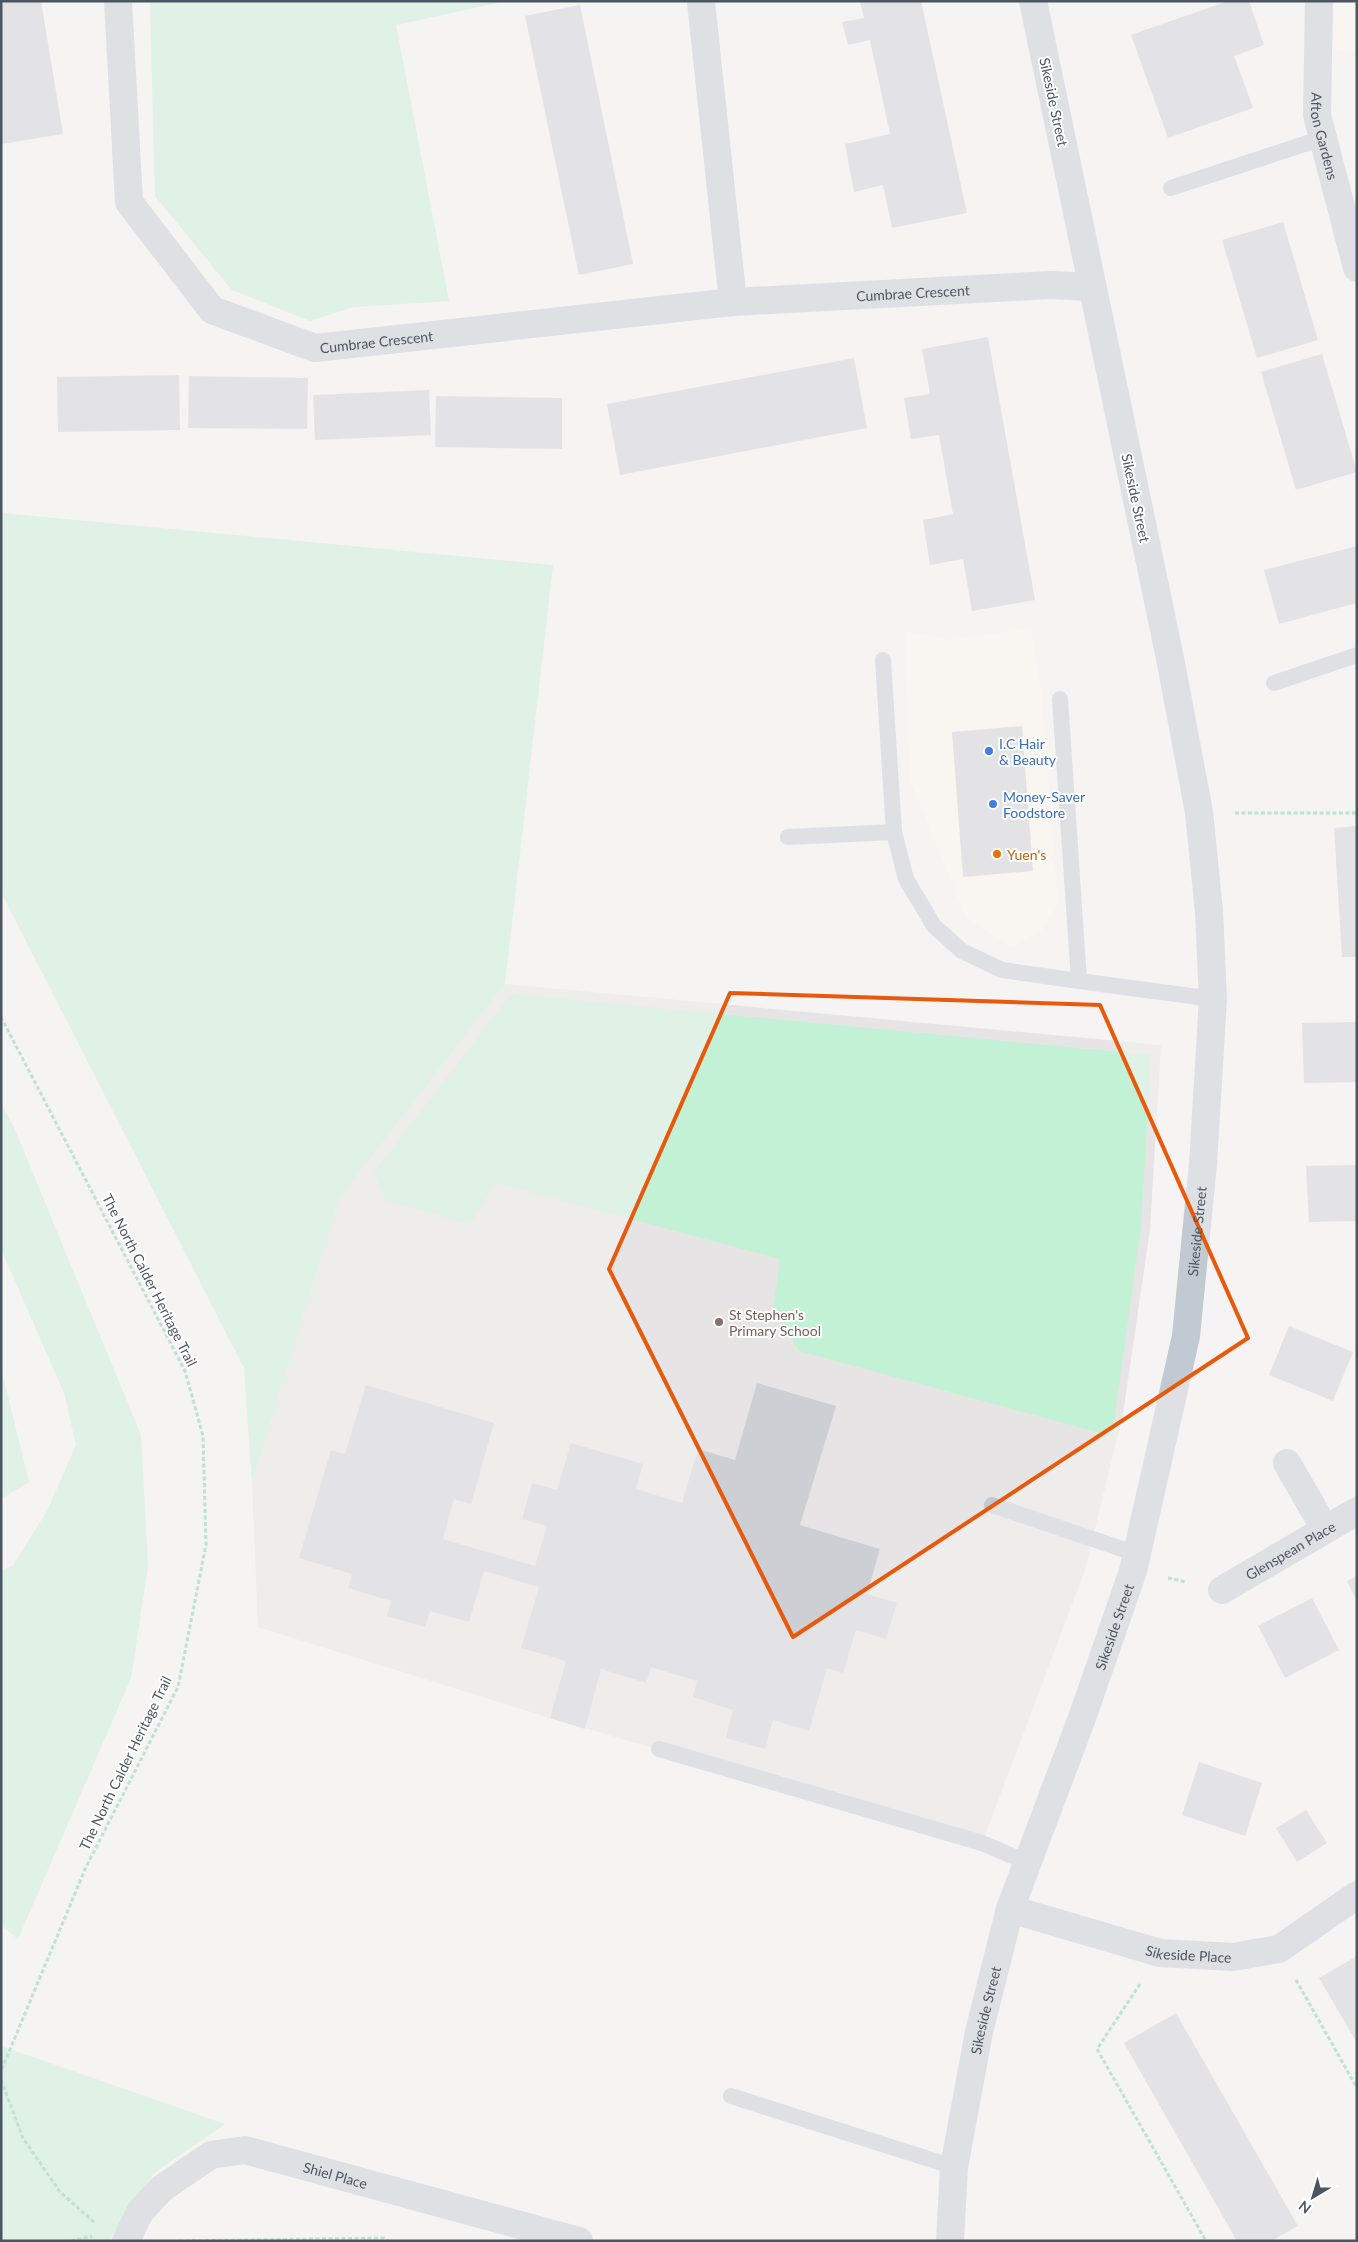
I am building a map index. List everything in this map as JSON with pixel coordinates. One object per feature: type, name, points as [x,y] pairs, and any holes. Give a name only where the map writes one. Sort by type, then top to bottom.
[{"type":"street","name":"Cumbrae Crescent","points":[[118,1],[128,202],[212,310],[315,348],[733,302],[1051,285],[1092,287]]},
{"type":"street","name":"Sikeside Street","points":[[950,2241],[954,2167],[979,2032],[1010,1909],[1026,1862],[1082,1718],[1135,1562],[1186,1336],[1203,1164],[1213,999],[1209,912],[1200,812],[1033,1]]},
{"type":"street","name":"Afton Gardens","points":[[1319,1],[1316,116],[1357,268]]},
{"type":"street","points":[[701,2],[733,302]]},
{"type":"street","points":[[1287,1463],[1325,1529]]},
{"type":"street","name":"Glenspean Place","points":[[1222,1590],[1357,1511]]},
{"type":"street","name":"Sikeside Place","points":[[1010,1909],[1160,1953],[1232,1957],[1278,1949],[1357,1895]]},
{"type":"street","name":"Shiel Place","points":[[126,2241],[140,2212],[161,2189],[211,2155],[245,2150],[579,2241]]},
{"type":"lane","points":[[1171,188],[1323,138]]},
{"type":"lane","points":[[1274,683],[1357,655]]},
{"type":"lane","points":[[883,660],[894,832],[906,879],[934,926],[962,951],[1002,970],[1213,999]]},
{"type":"lane","points":[[1060,699],[1079,981]]},
{"type":"lane","points":[[788,837],[894,832]]},
{"type":"lane","points":[[992,1505],[1135,1562]]},
{"type":"lane","points":[[659,1749],[982,1843],[1026,1862]]},
{"type":"lane","points":[[731,2096],[954,2167]]},
{"type":"path","points":[[1200,812],[1357,813]]},
{"type":"path","name":"The North Calder Heritage Trail","points":[[1,1017],[185,1371],[202,1436],[206,1545],[178,1687],[86,1867],[1,2071]]},
{"type":"path","points":[[1135,1562],[1222,1590]]},
{"type":"path","points":[[1278,1949],[1357,2088]]},
{"type":"path","points":[[1160,1953],[1096,2050],[1206,2241]]},
{"type":"path","points":[[1,2080],[23,2138],[60,2192],[100,2228]]},
{"type":"path","points":[[179,2241],[384,2238],[388,2241]]},
{"type":"highlighted area","points":[[730,993],[1100,1005],[1248,1338],[793,1637],[609,1269]]},
{"type":"shaded area","points":[[1334,1],[1357,1],[1357,53],[1334,49]]},
{"type":"shaded area","points":[[1031,628],[1041,690],[1058,904],[1042,930],[1013,947],[967,919],[910,780],[905,631],[950,640]]},
{"type":"shaded area","name":"St Stephen's Primary School","points":[[505,984],[1161,1045],[1150,1229],[1123,1414],[1085,1570],[982,1843],[550,1718],[258,1627],[252,1483],[339,1199]]},
{"type":"green space","points":[[150,1],[507,1],[396,25],[449,301],[353,307],[310,321],[232,290],[155,196]]},
{"type":"green space","points":[[1,513],[553,565],[505,984],[339,1199],[252,1483],[244,1368],[1,892]]},
{"type":"green space","points":[[511,994],[1151,1055],[1141,1227],[1112,1436],[799,1351],[773,1310],[780,1259],[496,1183],[470,1224],[386,1200],[374,1172]]},
{"type":"green space","points":[[1,1104],[13,1125],[141,1435],[148,1566],[131,1678],[18,1939],[1,1925],[1,1571],[13,1565],[47,1511],[76,1445],[64,1393],[1,1249]]},
{"type":"green space","points":[[1,1368],[29,1482],[1,1499]]},
{"type":"green space","points":[[1,2046],[225,2124],[154,2173],[109,2241],[1,2241]]},
{"type":"building","points":[[1,1],[41,1],[63,134],[2,144]]},
{"type":"building","points":[[860,1],[921,1],[967,213],[892,228],[883,185],[854,192],[845,144],[890,134],[870,40],[848,45],[842,22],[864,18]]},
{"type":"building","points":[[1228,1],[1249,1],[1264,45],[1234,56],[1253,108],[1168,138],[1131,35]]},
{"type":"building","points":[[580,5],[633,264],[579,275],[525,16]]},
{"type":"building","points":[[1283,222],[1318,340],[1257,358],[1222,240]]},
{"type":"building","points":[[988,337],[1035,600],[972,611],[963,559],[930,565],[923,520],[953,514],[939,435],[911,439],[904,398],[930,394],[922,349]]},
{"type":"building","points":[[1322,354],[1357,472],[1296,490],[1261,372]]},
{"type":"building","points":[[854,358],[867,428],[620,475],[607,404]]},
{"type":"building","points":[[179,375],[180,430],[58,432],[57,377]]},
{"type":"building","points":[[189,376],[308,378],[307,429],[188,428]]},
{"type":"building","points":[[429,390],[431,435],[315,440],[313,395]]},
{"type":"building","points":[[436,396],[562,398],[562,449],[435,447]]},
{"type":"building","points":[[1357,546],[1357,603],[1279,624],[1264,570]]},
{"type":"building","points":[[1022,726],[1033,871],[963,877],[952,732]]},
{"type":"building","points":[[1357,826],[1357,957],[1342,957],[1334,828]]},
{"type":"building","points":[[1357,1022],[1357,1082],[1304,1083],[1302,1023]]},
{"type":"building","points":[[1357,1165],[1357,1221],[1309,1222],[1306,1166]]},
{"type":"building","points":[[1289,1326],[1353,1352],[1333,1401],[1269,1375]]},
{"type":"building","points":[[757,1383],[836,1406],[800,1525],[880,1549],[867,1594],[897,1603],[886,1639],[856,1630],[843,1673],[827,1668],[809,1731],[773,1720],[765,1749],[726,1738],[733,1710],[693,1697],[697,1681],[651,1667],[646,1683],[601,1669],[585,1729],[550,1718],[566,1661],[521,1648],[539,1587],[484,1571],[469,1622],[430,1611],[425,1627],[387,1616],[391,1601],[348,1588],[352,1574],[299,1558],[331,1450],[345,1454],[366,1385],[494,1423],[471,1504],[454,1499],[443,1539],[535,1566],[547,1526],[522,1519],[532,1483],[557,1490],[571,1443],[643,1464],[636,1489],[682,1503],[698,1449],[735,1460]]},
{"type":"building","points":[[1357,1576],[1357,1601],[1347,1581]]},
{"type":"building","points":[[1312,1598],[1339,1650],[1285,1678],[1258,1626]]},
{"type":"building","points":[[1199,1762],[1262,1783],[1245,1836],[1182,1815]]},
{"type":"building","points":[[1306,1810],[1327,1843],[1297,1862],[1276,1828]]},
{"type":"building","points":[[1357,1956],[1357,2043],[1319,1978]]},
{"type":"building","points":[[1176,2013],[1298,2226],[1271,2241],[1237,2241],[1124,2043]]},
{"type":"place","name":"I.C Hair & Beauty","points":[[989,751]]},
{"type":"place","name":"Money-Saver Foodstore","points":[[993,804]]},
{"type":"place","name":"Yuen's","points":[[997,854]]},
{"type":"place","name":"St Stephen's Primary School","points":[[719,1322]]}]
